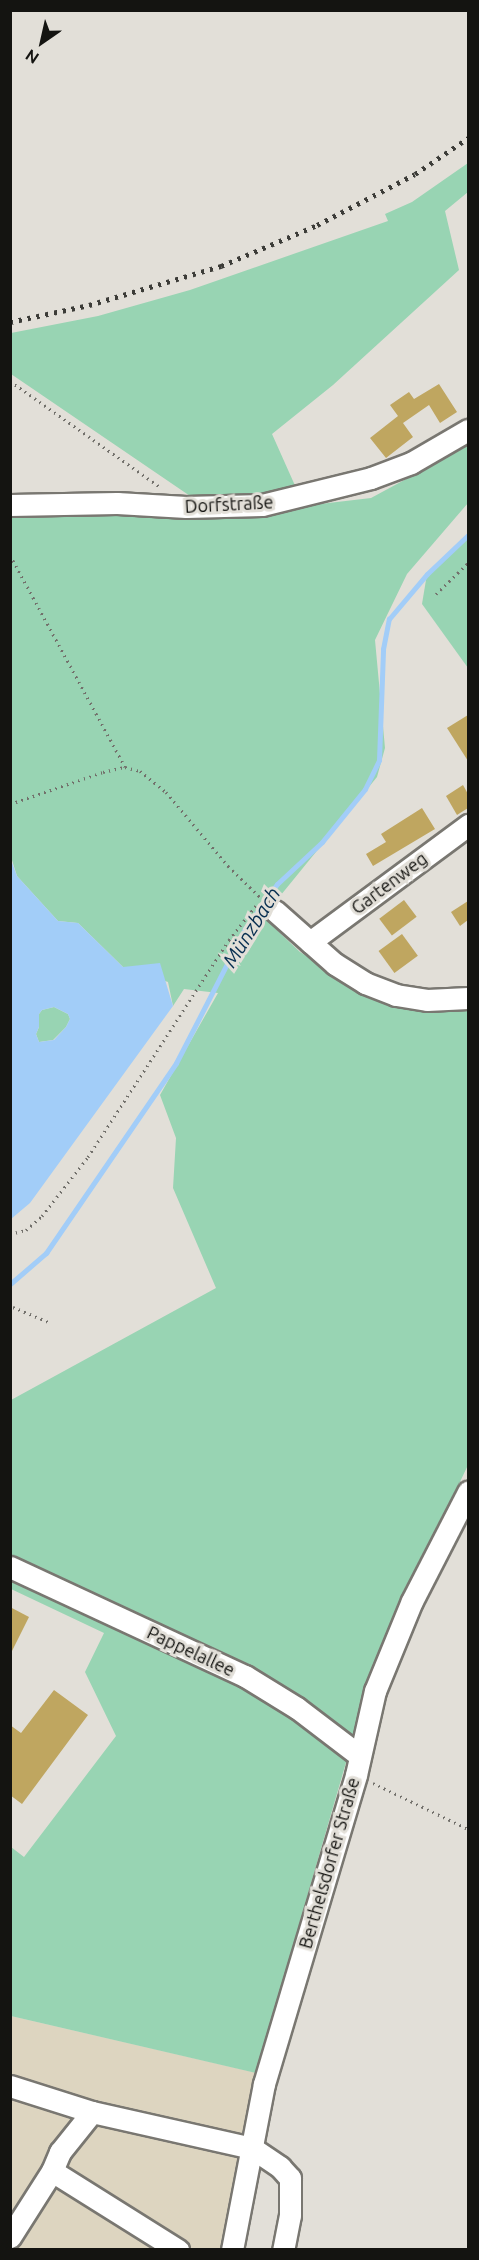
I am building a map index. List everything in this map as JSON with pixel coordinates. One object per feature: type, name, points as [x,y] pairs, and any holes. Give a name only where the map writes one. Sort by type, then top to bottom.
[{"type":"street","name":"Dorfstraße","points":[[10,505],[117,503],[186,507],[262,505],[371,478],[411,463],[468,430]]},
{"type":"street","name":"Gartenweg","points":[[310,942],[468,825]]},
{"type":"street","points":[[275,911],[335,964],[365,983],[396,995],[427,1000],[468,998]]},
{"type":"street","name":"Berthelsdorfer Straße","points":[[232,2250],[264,2084],[358,1765],[375,1691],[395,1639],[468,1492]]},
{"type":"street","name":"Pappelallee","points":[[10,1567],[245,1676],[297,1708],[358,1765]]},
{"type":"street","points":[[10,2086],[92,2112],[252,2148],[280,2167],[290,2178],[290,2215],[283,2250]]},
{"type":"street","points":[[10,2237],[52,2171],[60,2152],[92,2112]]},
{"type":"street","points":[[52,2171],[178,2250]]},
{"type":"street","points":[[10,2244],[19,2250]]},
{"type":"path","points":[[10,381],[160,486]]},
{"type":"path","points":[[10,555],[125,767]]},
{"type":"path","points":[[436,594],[468,562]]},
{"type":"path","points":[[10,804],[75,780],[125,767],[140,771],[166,792],[228,866],[261,898],[229,940],[132,1086],[106,1132],[42,1216],[26,1230],[10,1234]]},
{"type":"path","points":[[13,1308],[48,1322]]},
{"type":"path","points":[[358,1765],[468,1829]]},
{"type":"shaded area","points":[[11,2016],[266,2075],[232,2249],[11,2250]]},
{"type":"green space","points":[[468,163],[468,192],[445,211],[459,270],[333,385],[272,434],[297,490],[320,504],[371,498],[434,464],[468,440],[468,503],[407,574],[375,640],[385,748],[377,777],[263,917],[300,952],[335,974],[468,1005],[468,1465],[376,1659],[256,2073],[11,2016],[11,1847],[24,1857],[116,1736],[85,1672],[104,1633],[11,1589],[11,1400],[216,1288],[173,1188],[176,1138],[160,1095],[218,993],[184,989],[173,1006],[168,982],[123,967],[78,923],[58,921],[17,876],[11,857],[11,495],[129,493],[193,498],[11,374],[11,333],[98,316],[190,290],[388,221],[385,214],[412,202]]},
{"type":"green space","points":[[468,535],[468,668],[422,604],[427,574]]},
{"type":"green space","points":[[54,1007],[68,1014],[70,1019],[66,1027],[53,1040],[39,1042],[36,1034],[39,1027],[39,1014],[42,1010]]},
{"type":"water","points":[[10,857],[17,876],[58,921],[78,923],[123,967],[160,963],[173,1006],[30,1203],[11,1219]],"holes":[[[54,1007],[68,1014],[70,1019],[66,1027],[54,1040],[39,1042],[36,1034],[39,1027],[39,1014],[42,1010]]]},
{"type":"building","points":[[439,384],[457,412],[440,423],[429,405],[403,423],[413,437],[386,458],[370,438],[398,416],[390,405],[409,392],[414,399]]},
{"type":"building","points":[[468,715],[468,761],[447,728]]},
{"type":"building","points":[[463,785],[468,794],[468,808],[457,815],[446,796]]},
{"type":"building","points":[[422,808],[435,829],[373,866],[366,854],[386,842],[381,834]]},
{"type":"building","points":[[404,900],[417,917],[392,935],[379,919]]},
{"type":"building","points":[[468,901],[468,920],[460,926],[451,912]]},
{"type":"building","points":[[402,934],[418,956],[394,973],[379,951]]},
{"type":"building","points":[[10,1607],[29,1617],[10,1655]]},
{"type":"building","points":[[54,1690],[88,1715],[22,1804],[10,1795],[10,1725],[21,1733]]},
{"type":"waterway","name":"Münzbach","points":[[10,1284],[46,1253],[176,1063],[245,929],[277,884],[322,842],[365,789],[379,760],[383,649],[389,619],[427,574],[468,535]]},
{"type":"railway","points":[[10,322],[89,305],[221,266],[317,225],[415,174],[468,138]]}]
